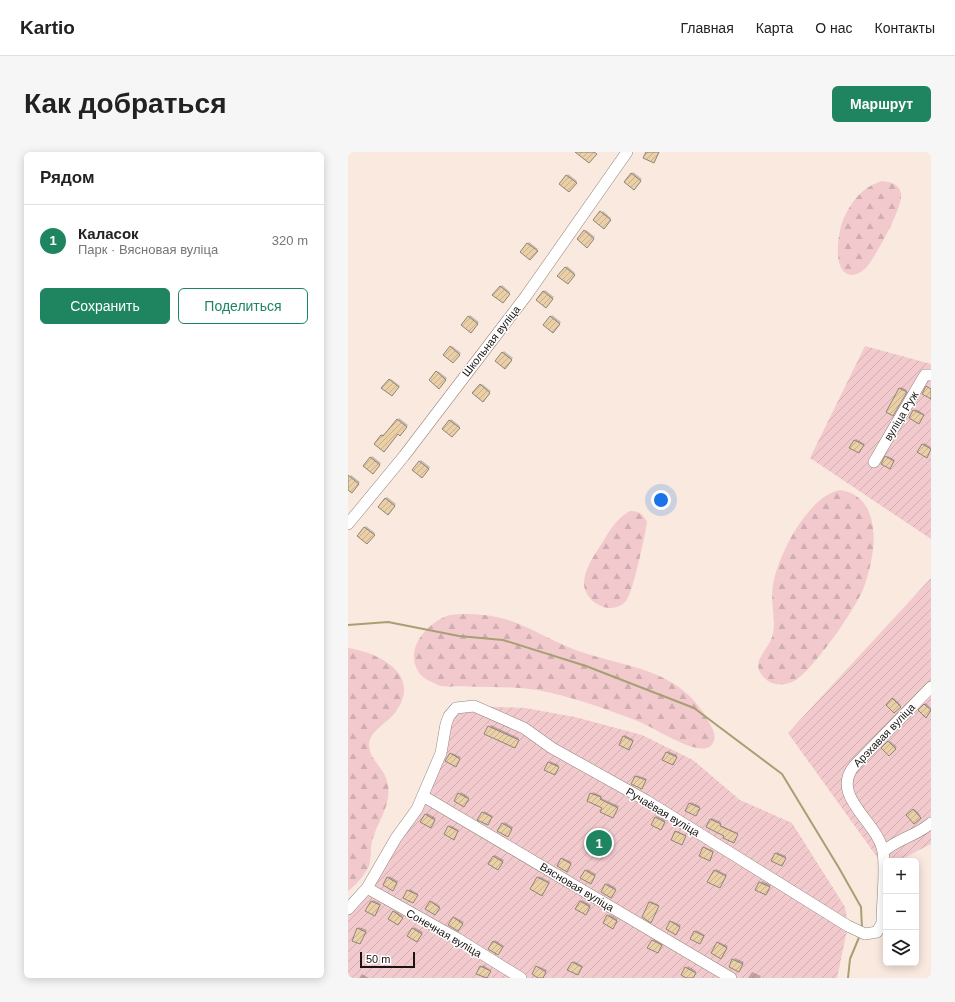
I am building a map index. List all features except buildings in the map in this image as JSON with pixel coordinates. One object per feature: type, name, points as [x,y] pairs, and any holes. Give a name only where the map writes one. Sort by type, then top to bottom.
[{"type":"street","name":"Школьная вуліца","points":[[348,524],[404,456],[526,296],[627,152]]},
{"type":"street","name":"вуліца Руж","points":[[874,462],[923,378],[925,375],[931,376]]},
{"type":"street","name":"Арэхавая вуліца","points":[[883,852],[872,829],[854,803],[846,788],[846,781],[851,770],[931,687]]},
{"type":"street","name":"Ручаёвая вуліца","points":[[423,796],[441,753],[446,724],[449,716],[456,708],[474,706],[524,728],[552,748],[647,801],[848,926],[862,933],[877,932],[882,923],[883,852]]},
{"type":"street","points":[[348,909],[366,888],[396,838],[413,816],[423,796]]},
{"type":"street","name":"Вясновая вуліца","points":[[423,796],[731,978]]},
{"type":"street","points":[[883,852],[890,846],[925,828],[931,822]]},
{"type":"street","name":"Сонечная вуліца","points":[[366,888],[458,939],[521,978]]},
{"type":"green space","points":[[882,181],[894,184],[900,190],[901,200],[898,209],[888,232],[865,269],[857,274],[851,275],[845,273],[841,268],[838,253],[839,236],[842,223],[850,206],[860,194],[868,187]]},
{"type":"green space","points":[[865,346],[931,364],[931,539],[810,458]]},
{"type":"green space","points":[[840,490],[849,492],[860,499],[866,506],[871,519],[874,538],[872,559],[864,587],[844,623],[812,665],[794,681],[785,684],[771,683],[761,675],[758,663],[773,634],[774,622],[772,591],[781,558],[796,528],[806,515],[817,503],[828,495]]},
{"type":"green space","points":[[630,511],[640,514],[647,522],[644,539],[629,596],[620,606],[607,608],[600,606],[589,597],[584,584],[584,578],[593,557],[611,529],[621,517]]},
{"type":"green space","points":[[931,578],[931,844],[904,858],[883,858],[883,865],[788,733]]},
{"type":"green space","points":[[450,615],[485,615],[512,621],[573,649],[644,670],[661,677],[676,685],[690,697],[703,712],[715,735],[714,742],[707,748],[691,747],[642,723],[611,711],[537,690],[525,688],[440,686],[431,682],[420,674],[414,662],[416,645],[427,629],[442,618]]},
{"type":"green space","points":[[348,648],[373,655],[385,661],[395,669],[401,678],[404,688],[402,700],[394,714],[372,735],[370,739],[369,744],[371,754],[386,778],[388,786],[387,803],[372,841],[368,868],[359,881],[348,891]]},
{"type":"green space","points":[[474,706],[525,708],[575,717],[642,735],[693,760],[740,800],[792,823],[845,907],[848,926],[837,978],[348,978],[348,909],[413,816],[449,716]]},
{"type":"waterway","points":[[348,625],[388,622],[459,636],[503,640],[586,666],[694,708],[782,774],[861,907],[862,929]]},
{"type":"waterway","points":[[848,978],[850,959],[860,935]]},
{"type":"place","name":"Каласок","points":[[599,843]]}]
